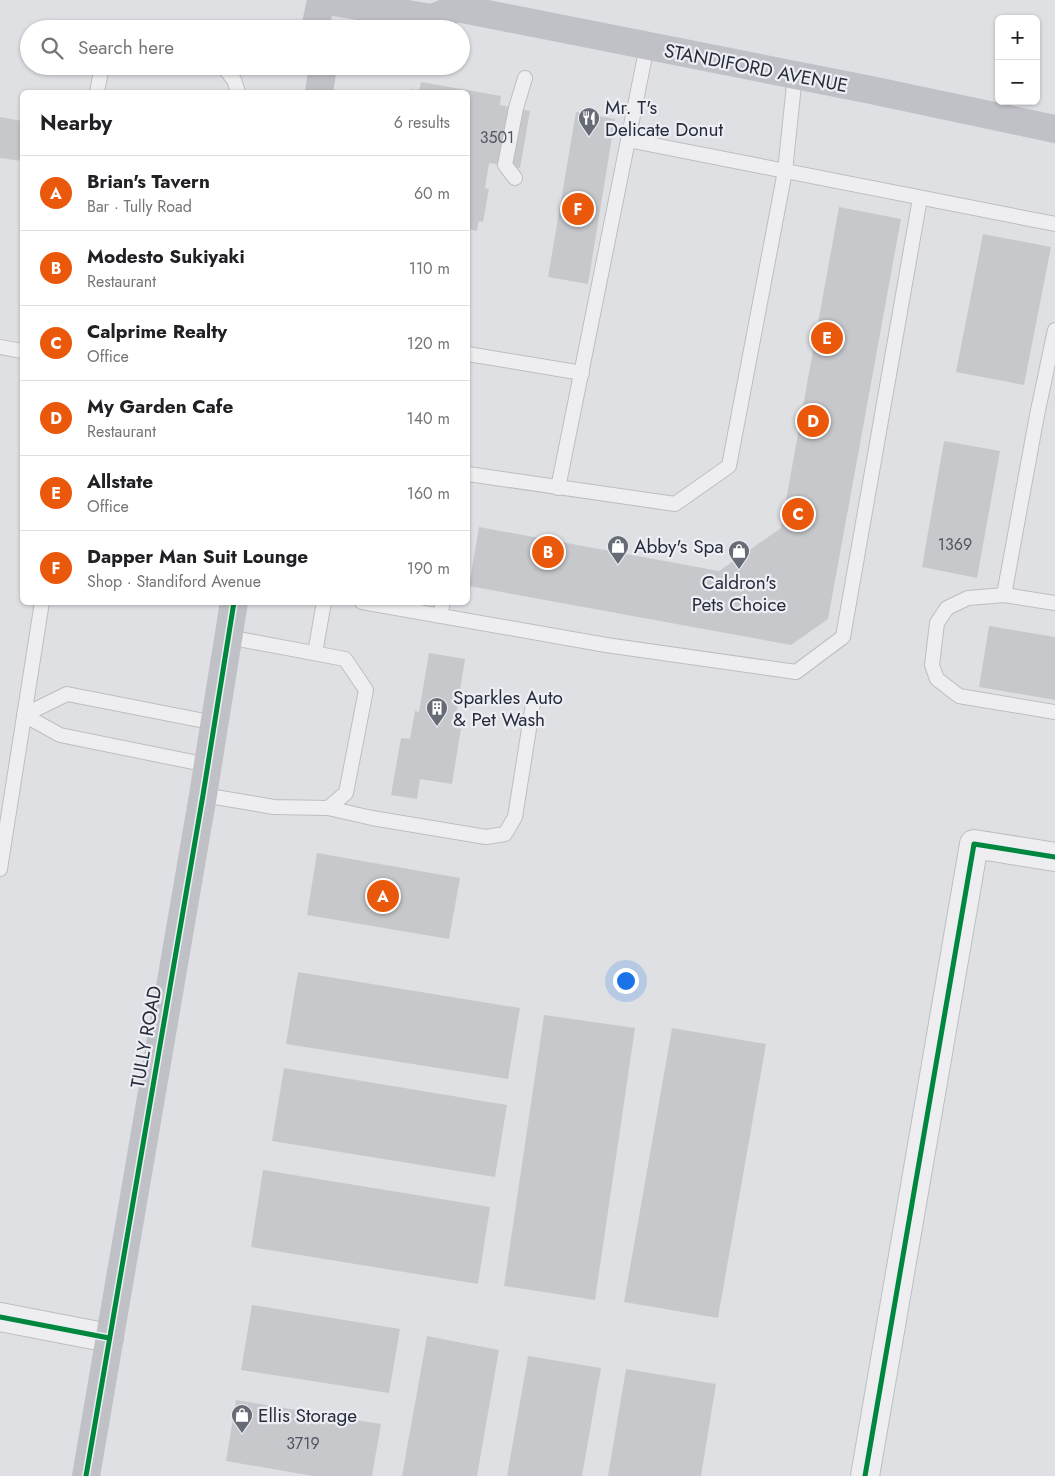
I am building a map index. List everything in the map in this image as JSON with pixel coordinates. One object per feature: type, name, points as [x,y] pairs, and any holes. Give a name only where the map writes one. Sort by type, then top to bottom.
[{"type":"main road","name":"STANDIFORD AVENUE","points":[[321,0],[352,12],[432,18],[454,4],[647,46],[1055,129]]},
{"type":"main road","points":[[317,20],[321,0]]},
{"type":"main road","name":"TULLY ROAD","points":[[86,1476],[203,796],[233,605]]},
{"type":"street","points":[[865,1476],[974,844],[1055,857]]},
{"type":"street","points":[[0,1317],[109,1338]]},
{"type":"lane","points":[[558,488],[647,46]]},
{"type":"lane","points":[[97,90],[100,75]]},
{"type":"lane","points":[[230,75],[237,90]]},
{"type":"lane","points":[[470,474],[675,504],[729,466],[785,171],[795,75]]},
{"type":"lane","points":[[515,178],[506,166],[516,108],[525,78]]},
{"type":"lane","points":[[628,140],[1055,224]]},
{"type":"lane","points":[[396,605],[441,609],[606,645],[796,672],[843,637],[920,198]]},
{"type":"lane","points":[[1004,595],[1035,425],[1055,330]]},
{"type":"lane","points":[[0,347],[20,352]]},
{"type":"lane","points":[[470,354],[582,373]]},
{"type":"lane","points":[[1055,603],[1004,595],[968,598],[947,608],[937,623],[932,665],[937,679],[959,696],[1055,712]]},
{"type":"lane","points":[[1,861],[42,605]]},
{"type":"lane","points":[[315,653],[323,605]]},
{"type":"lane","points":[[228,637],[345,659],[366,690],[346,792],[328,808]]},
{"type":"lane","points":[[24,714],[67,694],[215,723]]},
{"type":"lane","points":[[203,796],[274,808],[328,808],[372,818],[486,837],[505,834],[515,817],[533,704]]},
{"type":"lane","points":[[24,714],[60,735],[208,765]]},
{"type":"building","points":[[421,82],[467,90],[419,90]]},
{"type":"building","points":[[470,91],[501,96],[500,105],[530,111],[520,168],[489,163],[485,188],[489,189],[483,222],[479,221],[477,231],[470,229]]},
{"type":"building","points":[[576,112],[615,119],[588,284],[548,277]]},
{"type":"building","points":[[0,117],[20,121],[20,161],[0,158]]},
{"type":"building","points":[[839,207],[901,219],[828,619],[791,645],[470,586],[479,527],[719,571],[781,528]]},
{"type":"building","points":[[983,234],[1051,247],[1024,385],[956,372]]},
{"type":"building","points":[[944,441],[1000,451],[977,578],[922,567]]},
{"type":"building","points":[[989,626],[1055,637],[1055,700],[979,687]]},
{"type":"building","name":"Sparkles Auto & Pet Wash","points":[[429,653],[465,659],[456,715],[463,716],[452,784],[420,779],[417,799],[391,795],[401,738],[410,739],[415,711],[419,712]]},
{"type":"building","points":[[317,853],[460,878],[449,939],[307,915]]},
{"type":"building","points":[[298,972],[520,1008],[508,1079],[286,1044]]},
{"type":"building","points":[[544,1015],[635,1028],[595,1300],[504,1286]]},
{"type":"building","points":[[672,1028],[766,1044],[718,1318],[624,1302]]},
{"type":"building","points":[[284,1068],[507,1105],[495,1177],[272,1141]]},
{"type":"building","points":[[263,1170],[490,1207],[478,1284],[251,1247]]},
{"type":"building","points":[[252,1305],[400,1329],[389,1393],[241,1370]]},
{"type":"building","points":[[427,1336],[499,1350],[477,1476],[402,1476]]},
{"type":"building","points":[[528,1356],[601,1368],[582,1476],[507,1476]]},
{"type":"building","points":[[626,1369],[716,1384],[701,1476],[608,1476]]},
{"type":"building","points":[[236,1400],[381,1424],[372,1476],[313,1476],[226,1461]]},
{"type":"cycle path","points":[[86,1476],[203,795],[234,605]]},
{"type":"cycle path","points":[[865,1476],[974,844],[1055,857]]},
{"type":"cycle path","points":[[0,1317],[109,1338]]},
{"type":"place","name":"Mr. T's Delicate Donut","points":[[589,137]]},
{"type":"place","name":"Dapper Man Suit Lounge","points":[[578,209]]},
{"type":"place","name":"Allstate","points":[[827,338]]},
{"type":"place","name":"My Garden Cafe","points":[[813,421]]},
{"type":"place","name":"Calprime Realty","points":[[798,514]]},
{"type":"place","name":"Modesto Sukiyaki","points":[[548,552]]},
{"type":"place","name":"Abby's Spa","points":[[618,565]]},
{"type":"place","name":"Caldron's Pets Choice","points":[[739,570]]},
{"type":"place","name":"Sparkles Auto & Pet Wash","points":[[437,727]]},
{"type":"place","name":"Brian's Tavern","points":[[383,896]]},
{"type":"place","name":"Ellis Storage","points":[[242,1434]]}]
